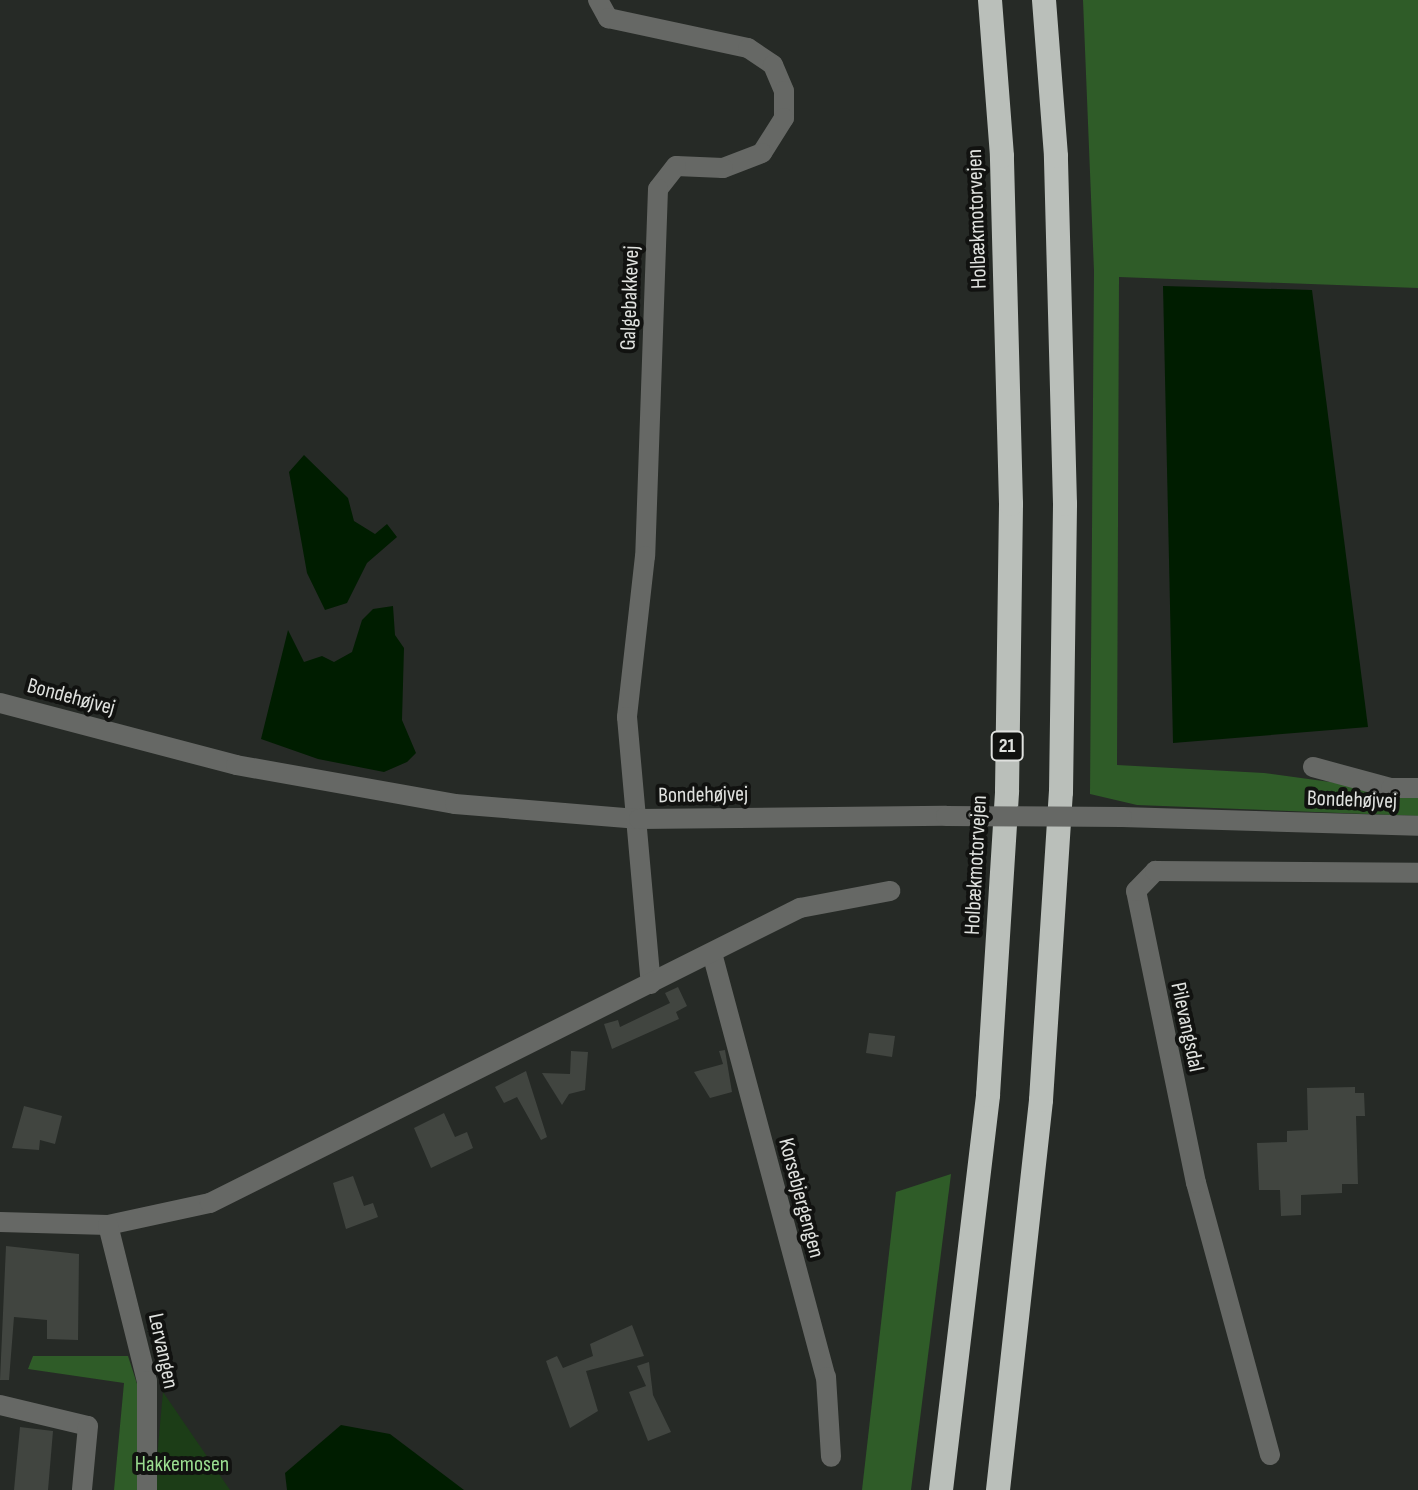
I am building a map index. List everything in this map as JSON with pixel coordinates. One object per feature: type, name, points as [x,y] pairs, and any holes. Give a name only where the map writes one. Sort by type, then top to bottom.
[{"type":"highway","name":"Holbækmotorvejen","points":[[941,1490],[988,1095],[1007,791],[1011,504],[1002,156],[990,0]]},
{"type":"highway","points":[[998,1490],[1041,1100],[1061,792],[1064,473],[1056,156],[1044,0]]},
{"type":"street","name":"Galgebakkevej","points":[[598,0],[608,18],[748,48],[773,65],[784,91],[784,118],[762,153],[723,168],[676,166],[658,189],[645,556],[627,717],[639,819]]},
{"type":"street","name":"Bondehøjvej","points":[[0,703],[360,791],[639,819],[1122,817],[1418,826]]},
{"type":"street","points":[[1313,767],[1391,788],[1418,788]]},
{"type":"street","points":[[639,819],[651,984]]},
{"type":"street","name":"Pilevangsdal","points":[[1270,1455],[1196,1183],[1136,891],[1155,871],[1418,873]]},
{"type":"street","points":[[0,1222],[108,1225],[210,1203],[800,908],[890,891]]},
{"type":"street","name":"Korsebjergengen","points":[[712,953],[826,1377],[831,1457]]},
{"type":"street","name":"Lervangen","points":[[108,1225],[147,1381],[147,1490]]},
{"type":"street","points":[[0,1405],[88,1426],[82,1490]]},
{"type":"green space","points":[[1083,0],[1418,0],[1418,288],[1119,277],[1117,765],[1264,773],[1418,794],[1418,816],[1137,805],[1090,794],[1094,271]]},
{"type":"green space","points":[[951,1174],[911,1490],[862,1490],[896,1192]]},
{"type":"green space","points":[[33,1356],[128,1356],[139,1390],[138,1490],[114,1490],[124,1383],[28,1369]]},
{"type":"green space","name":"Hakkemosen","points":[[163,1392],[230,1490],[154,1490]]},
{"type":"shaded area","points":[[1163,286],[1312,290],[1368,727],[1173,743]]},
{"type":"shaded area","points":[[304,455],[348,498],[354,521],[375,534],[387,524],[397,537],[367,563],[347,603],[325,610],[307,573],[289,472]]},
{"type":"shaded area","points":[[393,606],[395,635],[404,648],[402,720],[416,753],[407,762],[384,772],[318,759],[261,739],[288,630],[304,662],[322,656],[334,662],[352,652],[362,620],[373,609]]},
{"type":"shaded area","points":[[341,1425],[390,1434],[464,1490],[287,1490],[285,1473]]},
{"type":"building","points":[[678,987],[687,1006],[676,1012],[679,1019],[612,1049],[604,1024],[618,1020],[620,1027],[670,1003],[665,993]]},
{"type":"building","points":[[869,1033],[895,1036],[892,1057],[866,1053]]},
{"type":"building","points":[[725,1050],[732,1092],[710,1098],[694,1072],[723,1064],[719,1051]]},
{"type":"building","points":[[571,1051],[588,1052],[585,1090],[569,1094],[562,1105],[542,1073],[570,1074]]},
{"type":"building","points":[[526,1071],[547,1137],[541,1140],[517,1097],[504,1103],[495,1087]]},
{"type":"building","points":[[1355,1087],[1355,1093],[1364,1093],[1365,1116],[1356,1116],[1358,1184],[1342,1184],[1342,1193],[1301,1195],[1301,1215],[1281,1216],[1280,1190],[1259,1190],[1257,1143],[1287,1142],[1287,1131],[1308,1130],[1307,1088]]},
{"type":"building","points":[[24,1106],[62,1116],[55,1144],[40,1140],[39,1150],[12,1148]]},
{"type":"building","points":[[444,1113],[455,1137],[467,1132],[473,1148],[431,1168],[414,1128]]},
{"type":"building","points":[[353,1176],[364,1206],[373,1203],[378,1217],[346,1229],[333,1183]]},
{"type":"building","points":[[6,1246],[79,1254],[78,1340],[47,1339],[47,1320],[14,1317],[9,1380],[0,1380]]},
{"type":"building","points":[[632,1325],[644,1356],[586,1371],[598,1411],[570,1428],[546,1361],[557,1356],[563,1368],[593,1356],[590,1344]]},
{"type":"building","points":[[649,1362],[653,1395],[671,1432],[648,1441],[629,1392],[646,1386],[637,1366]]},
{"type":"building","points":[[20,1427],[53,1431],[48,1490],[14,1490]]}]
